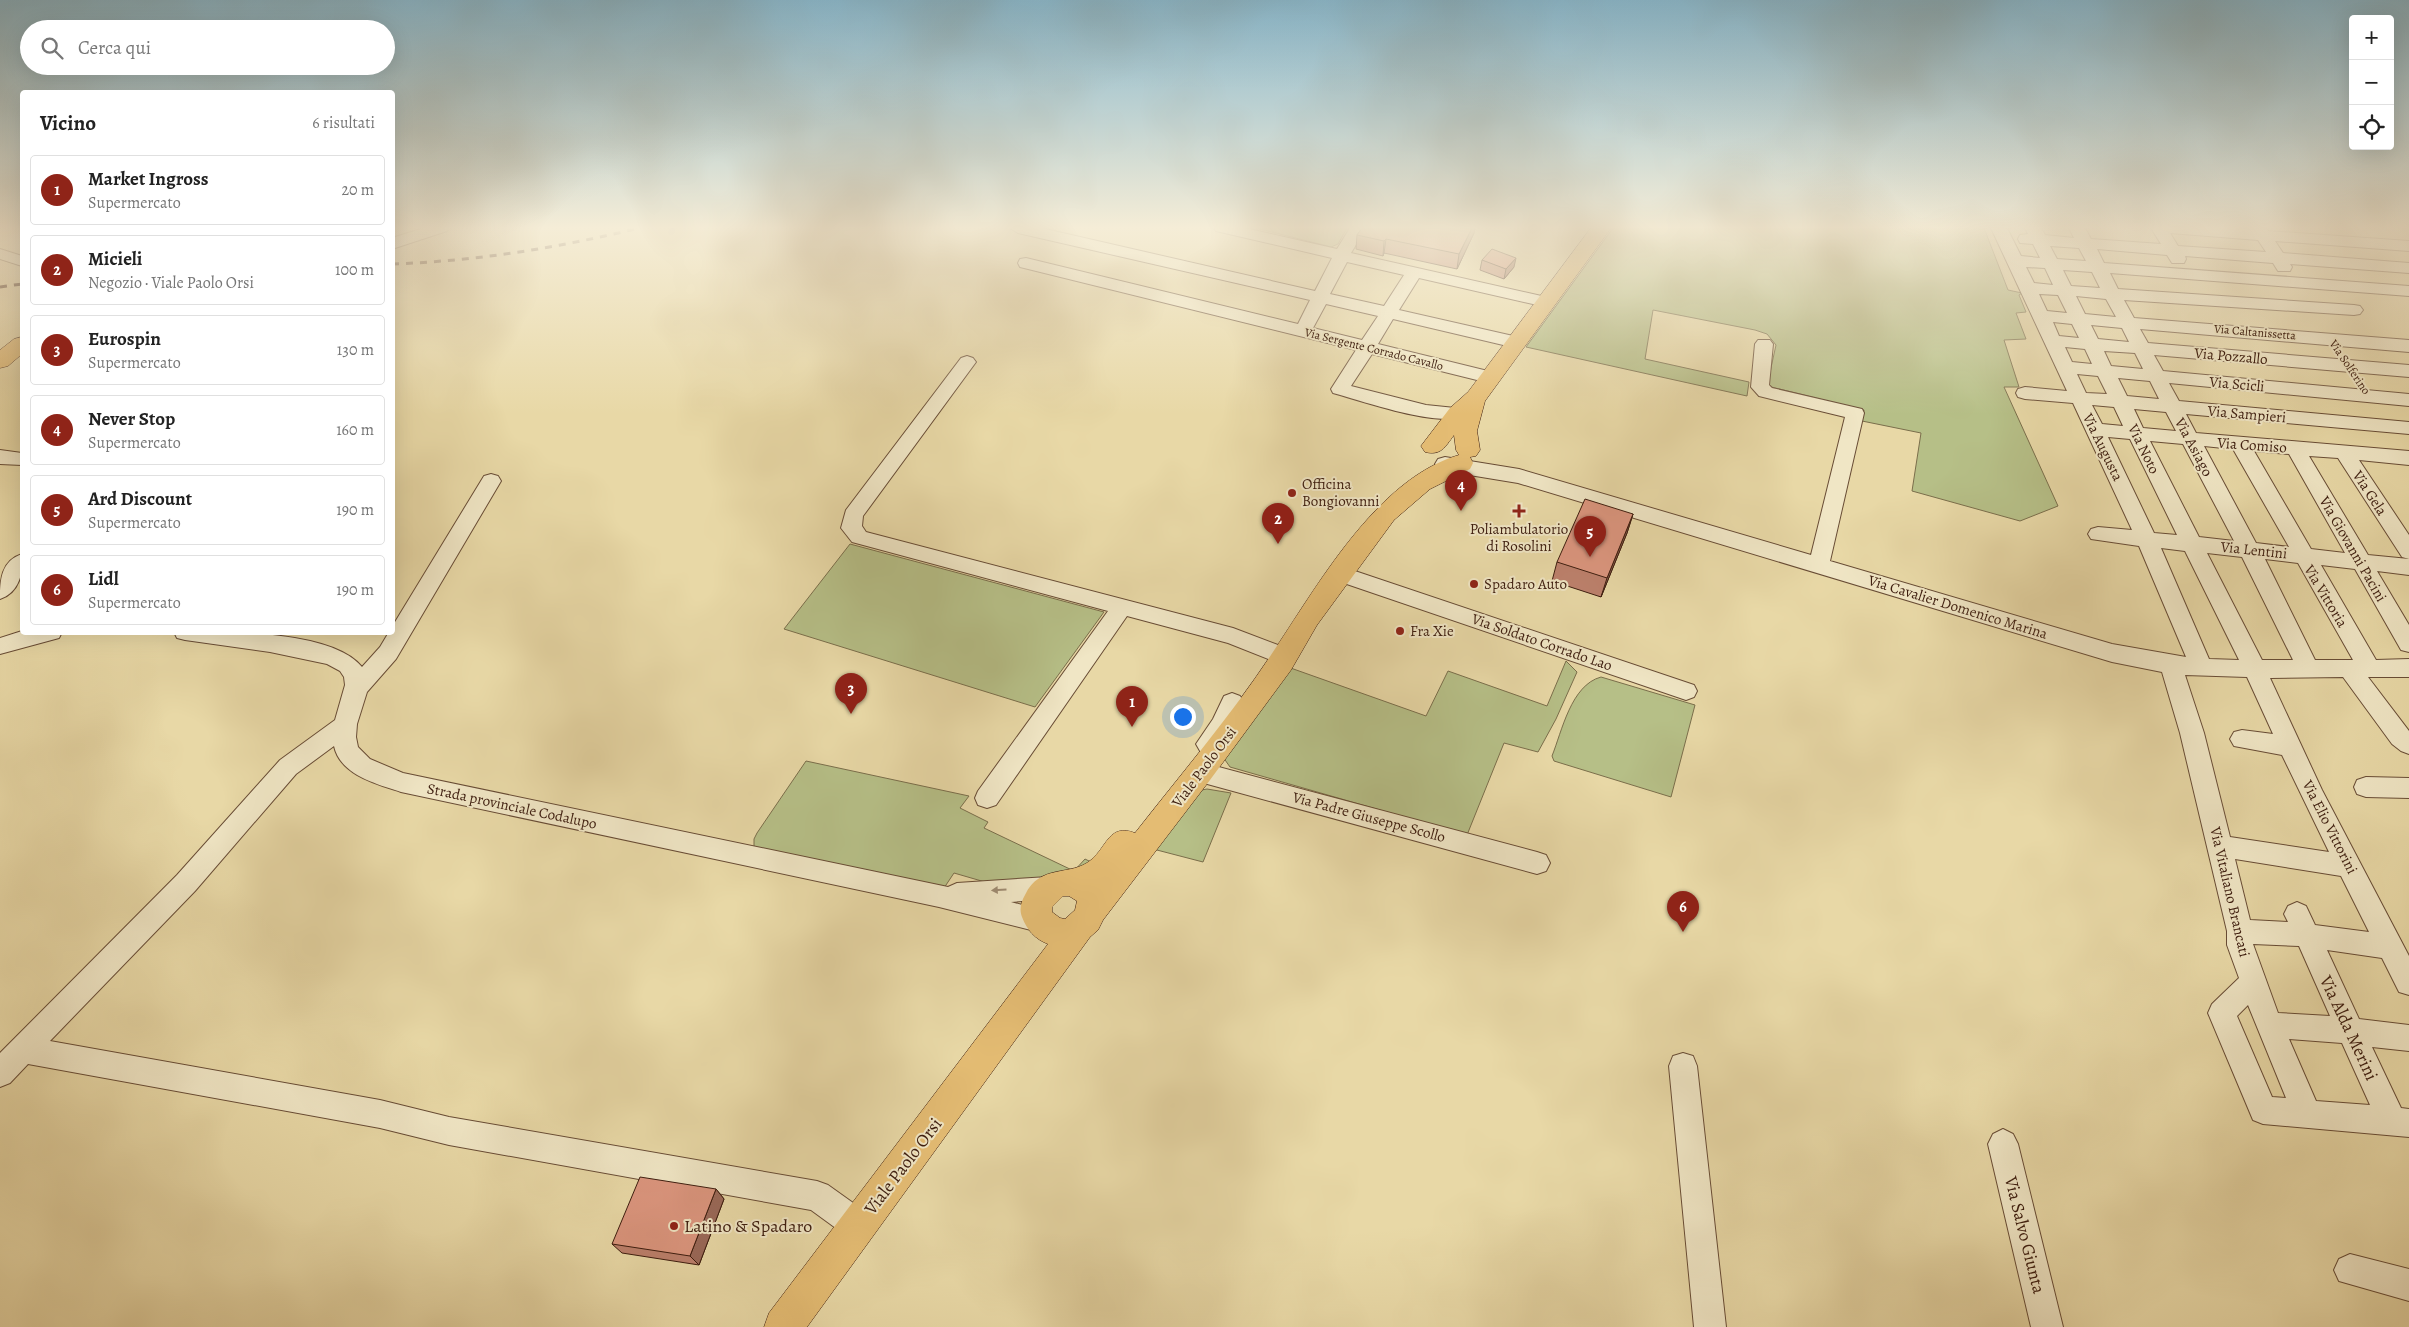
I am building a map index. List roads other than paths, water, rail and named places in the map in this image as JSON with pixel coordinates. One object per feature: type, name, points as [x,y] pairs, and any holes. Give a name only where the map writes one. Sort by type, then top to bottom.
[{"type":"main road","points":[[1453,451],[1464,434],[1465,424],[1476,397],[1555,290]]},
{"type":"main road","points":[[0,341],[20,326]]},
{"type":"main road","points":[[0,361],[20,346]]},
{"type":"main road","name":"Viale Paolo Orsi","points":[[783,1327],[1085,920],[1200,772],[1279,654],[1340,574],[1391,508],[1453,451],[1476,397]]},
{"type":"main road","name":"Viale Paolo Orsi","points":[[1059,885],[1101,870],[1122,846],[1232,702],[1279,654]]},
{"type":"main road","points":[[1023,1006],[1042,957],[1045,939],[1041,922],[1036,912],[1037,903],[1041,895],[1059,885],[1081,886],[1088,892],[1092,900],[1085,920],[1059,932],[1041,922]]},
{"type":"street","name":"Via Sergente Corrado Cavallo","points":[[1138,290],[1489,378]]},
{"type":"street","points":[[1293,290],[1516,342]]},
{"type":"street","points":[[1303,331],[1324,290]]},
{"type":"street","points":[[1404,290],[1340,389],[1426,411],[1441,421],[1453,451]]},
{"type":"street","points":[[1493,290],[1546,302]]},
{"type":"street","name":"Via Augusta","points":[[2028,290],[2054,341],[2146,538],[2201,667]]},
{"type":"street","points":[[2052,290],[2354,310]]},
{"type":"street","name":"Via Asiago","points":[[2109,290],[2143,349],[2249,550],[2308,668]]},
{"type":"street","name":"Via Giovanni Pacini","points":[[2197,290],[2409,644]]},
{"type":"street","name":"Via Solferino","points":[[2299,290],[2409,457]]},
{"type":"street","points":[[2395,290],[2409,291]]},
{"type":"street","name":"Via Noto","points":[[2066,291],[2255,669]]},
{"type":"street","name":"Via Caltanissetta","points":[[2042,316],[2330,338],[2409,346]]},
{"type":"street","name":"Via Pozzallo","points":[[2054,341],[2409,372]]},
{"type":"street","points":[[1764,344],[1760,388],[1766,392],[1855,413],[1819,565]]},
{"type":"street","points":[[967,362],[853,515],[851,528],[860,537],[1233,636],[1279,654]]},
{"type":"street","name":"Via Scicli","points":[[2065,367],[2409,400]]},
{"type":"street","name":"Via Sampieri","points":[[2025,393],[2409,428]]},
{"type":"street","name":"Via Comiso","points":[[2096,430],[2294,451],[2409,457]]},
{"type":"street","name":"Via Vittoria","points":[[2240,444],[2302,555],[2359,669],[2400,737],[2409,744]]},
{"type":"street","name":"Via Cavalier Domenico Marina","points":[[1453,451],[1520,476],[2112,653],[2171,665],[2201,667],[2255,669],[2409,668]]},
{"type":"street","points":[[0,457],[20,459]]},
{"type":"street","name":"Via Gela","points":[[2348,458],[2409,552]]},
{"type":"street","points":[[357,688],[388,654],[492,481]]},
{"type":"street","name":"Via Lentini","points":[[2098,534],[2409,567]]},
{"type":"street","points":[[0,591],[20,565]]},
{"type":"street","name":"Via Soldato Corrado Lao","points":[[1340,574],[1686,691]]},
{"type":"street","points":[[986,798],[1122,607]]},
{"type":"street","points":[[0,646],[40,635]]},
{"type":"street","points":[[204,635],[324,654],[349,665],[356,675],[357,688]]},
{"type":"street","name":"Via Vitaliano Brancati","points":[[2171,665],[2200,733],[2219,846],[2240,931],[2240,945],[2269,1025],[2307,1113]]},
{"type":"street","name":"Via Elio Vittorini","points":[[2255,669],[2292,747],[2311,793],[2349,866],[2398,952],[2409,983]]},
{"type":"street","name":"Strada provinciale Codalupo","points":[[357,688],[344,726],[347,752],[357,762],[401,782],[939,896],[1041,922]]},
{"type":"street","points":[[1122,846],[1151,821],[1186,777],[1200,772],[1196,763],[1199,756],[1223,724],[1232,702]]},
{"type":"street","points":[[0,1073],[186,883],[288,767],[344,726]]},
{"type":"street","points":[[2242,739],[2292,747]]},
{"type":"street","name":"Via Padre Giuseppe Scollo","points":[[1200,772],[1537,863]]},
{"type":"street","points":[[2366,787],[2409,788]]},
{"type":"street","points":[[2219,846],[2349,866]]},
{"type":"street","points":[[939,896],[1059,885]]},
{"type":"street","points":[[2240,931],[2301,925],[2398,952]]},
{"type":"street","name":"Via Alda Merini","points":[[2301,925],[2351,1031],[2401,1122]]},
{"type":"street","points":[[2253,982],[2222,1012],[2263,1110],[2401,1122]]},
{"type":"street","points":[[2269,1025],[2351,1031],[2409,1038]]},
{"type":"street","points":[[23,1050],[380,1114],[449,1131],[817,1196],[859,1226]]},
{"type":"street","points":[[1683,1066],[1710,1327]]},
{"type":"street","name":"Via Salvo Giunta","points":[[2003,1144],[2047,1327]]},
{"type":"street","points":[[2350,1270],[2409,1285]]},
{"type":"place","name":"Officina Bongiovanni","points":[[1292,493]]},
{"type":"place","name":"Never Stop","points":[[1461,511]]},
{"type":"place","name":"Poliambulatorio di Rosolini","points":[[1519,511]]},
{"type":"place","name":"Micieli","points":[[1278,544]]},
{"type":"place","name":"Ard Discount","points":[[1590,557]]},
{"type":"place","name":"Spadaro Auto","points":[[1474,584]]},
{"type":"place","name":"Fra Xie","points":[[1400,631]]},
{"type":"place","name":"Eurospin","points":[[851,714]]},
{"type":"place","name":"Market Ingross","points":[[1132,727]]},
{"type":"place","name":"Lidl","points":[[1683,932]]},
{"type":"place","name":"Latino & Spadaro","points":[[674,1226]]}]
